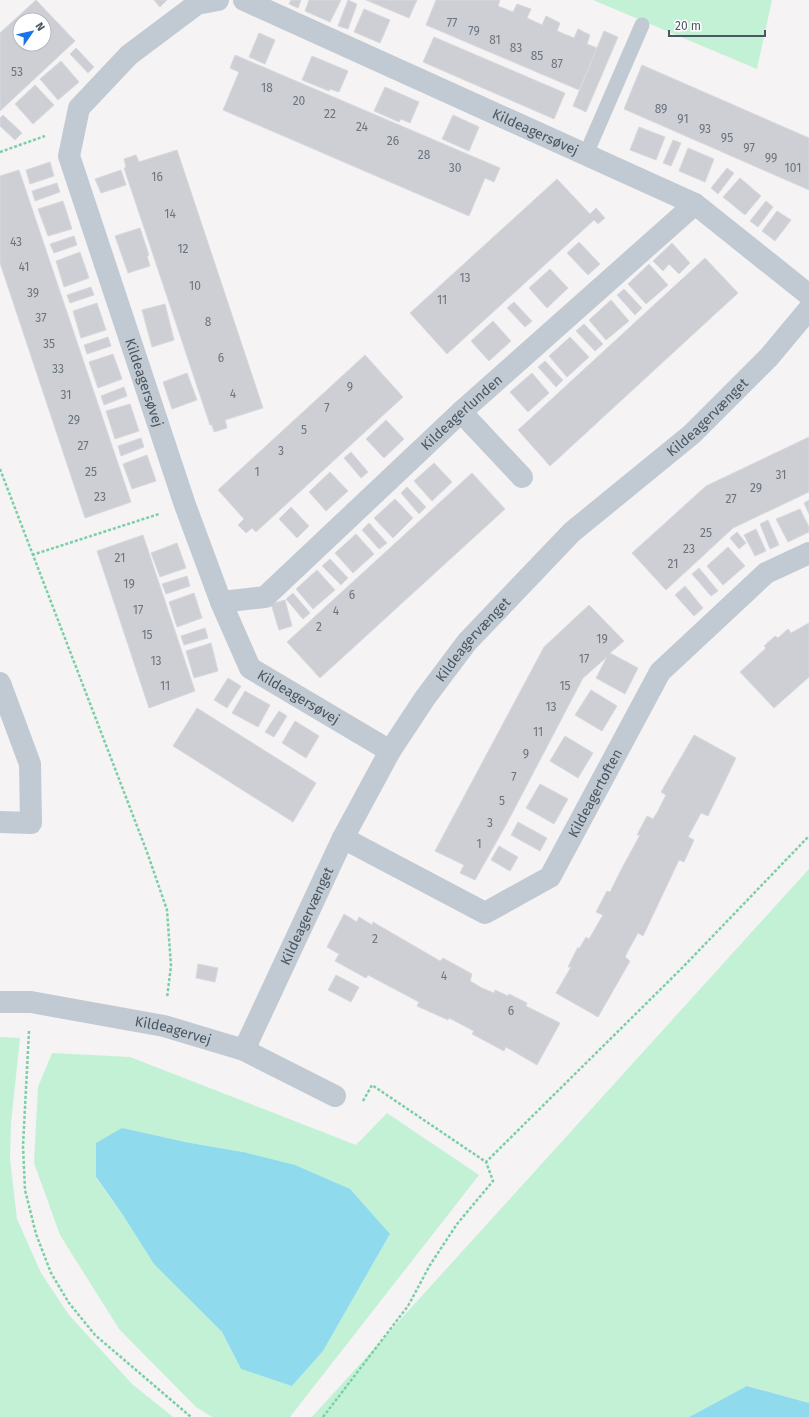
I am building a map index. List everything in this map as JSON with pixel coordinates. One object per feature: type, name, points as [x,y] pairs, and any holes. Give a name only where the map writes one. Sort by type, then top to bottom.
[{"type":"street","name":"Kildeagersøvej","points":[[218,0],[197,4],[129,55],[79,108],[69,156],[185,505],[221,602],[250,668],[390,751]]},
{"type":"street","name":"Kildeagersøvej","points":[[244,0],[695,204],[809,296]]},
{"type":"street","name":"Kildeagerlunden","points":[[221,602],[265,596],[461,412],[695,204]]},
{"type":"street","name":"Kildeagervænget","points":[[244,1050],[343,838],[390,751],[425,698],[473,636],[572,532],[692,434],[769,356],[809,310]]},
{"type":"street","points":[[461,412],[522,477]]},
{"type":"street","name":"Kildeagertoften","points":[[343,838],[485,913],[550,877],[660,672],[766,573],[809,553]]},
{"type":"street","points":[[0,683],[30,764],[31,823],[0,822]]},
{"type":"street","name":"Kildeagervej","points":[[0,1002],[31,1002],[164,1026],[244,1050],[335,1096]]},
{"type":"lane","points":[[586,154],[642,25]]},
{"type":"path","points":[[0,152],[76,125]]},
{"type":"path","points":[[0,469],[147,852],[167,910],[171,966],[164,1026]]},
{"type":"path","points":[[32,555],[185,505]]},
{"type":"path","points":[[486,1162],[683,967],[809,836]]},
{"type":"path","points":[[31,1002],[23,1146],[25,1190],[36,1234],[49,1266],[69,1303],[95,1335],[191,1417]]},
{"type":"path","points":[[323,1417],[408,1306],[430,1265],[457,1224],[492,1181],[486,1162],[372,1084],[362,1103]]},
{"type":"green space","points":[[593,0],[772,0],[757,69]]},
{"type":"green space","points":[[809,869],[809,1403],[748,1386],[689,1417],[312,1417]]},
{"type":"green space","points":[[0,1037],[20,1038],[11,1123],[10,1159],[17,1219],[41,1273],[69,1315],[132,1384],[173,1417],[0,1417]]},
{"type":"green space","points":[[52,1053],[130,1057],[356,1145],[387,1113],[479,1175],[290,1417],[212,1417],[196,1407],[119,1329],[60,1235],[34,1163],[38,1087]],"holes":[[[185,1142],[243,1152],[390,1234],[323,1351],[293,1385],[241,1369],[222,1332],[190,1300],[96,1178]]]},
{"type":"water","points":[[122,1128],[185,1142],[243,1152],[295,1165],[350,1189],[390,1234],[323,1351],[292,1386],[241,1369],[222,1332],[154,1264],[123,1215],[96,1177],[96,1143]]},
{"type":"water","points":[[747,1386],[809,1403],[809,1417],[689,1417]]},
{"type":"building","points":[[36,0],[47,12],[23,12]]},
{"type":"building","points":[[154,0],[167,0],[160,7]]},
{"type":"building","points":[[291,0],[301,0],[298,8],[289,4]]},
{"type":"building","points":[[309,0],[341,0],[330,22],[305,11]]},
{"type":"building","points":[[348,0],[357,4],[348,29],[338,26]]},
{"type":"building","points":[[366,0],[417,0],[409,18]]},
{"type":"building","points":[[436,0],[500,0],[498,6],[513,12],[517,4],[531,9],[527,18],[542,25],[546,16],[560,23],[557,31],[574,38],[578,29],[590,35],[587,44],[597,48],[579,90],[426,25]]},
{"type":"building","points":[[364,9],[390,20],[380,43],[354,32]]},
{"type":"building","points":[[52,17],[75,41],[0,111],[0,33],[12,22],[12,52],[52,52]]},
{"type":"building","points":[[604,31],[618,37],[586,112],[573,106]]},
{"type":"building","points":[[259,33],[275,40],[265,64],[249,57]]},
{"type":"building","points":[[434,37],[565,93],[554,119],[423,62]]},
{"type":"building","points":[[76,48],[94,67],[88,73],[70,54]]},
{"type":"building","points":[[235,55],[500,168],[494,182],[485,178],[469,216],[223,110],[239,72],[230,68]]},
{"type":"building","points":[[312,56],[348,71],[339,92],[330,89],[329,91],[302,80]]},
{"type":"building","points":[[61,61],[79,82],[58,100],[40,79]]},
{"type":"building","points":[[642,65],[809,138],[809,190],[624,109]]},
{"type":"building","points":[[35,85],[54,105],[33,124],[15,104]]},
{"type":"building","points":[[385,87],[419,102],[410,123],[401,119],[399,122],[374,111]]},
{"type":"building","points":[[3,115],[22,133],[15,140],[0,126],[0,118]]},
{"type":"building","points":[[453,115],[479,127],[469,151],[442,139]]},
{"type":"building","points":[[639,127],[665,137],[656,160],[630,150]]},
{"type":"building","points":[[673,140],[681,143],[671,166],[663,163]]},
{"type":"building","points":[[688,148],[714,159],[705,182],[679,171]]},
{"type":"building","points":[[177,150],[263,408],[225,420],[227,428],[214,432],[212,425],[210,425],[124,168],[126,167],[124,159],[136,155],[139,162]]},
{"type":"building","points":[[50,162],[54,176],[30,184],[26,170]]},
{"type":"building","points":[[727,168],[734,173],[718,194],[711,188]]},
{"type":"building","points":[[19,170],[131,502],[85,518],[0,263],[0,176]]},
{"type":"building","points":[[121,170],[126,185],[101,193],[95,179]]},
{"type":"building","points":[[740,178],[761,196],[745,215],[723,197]]},
{"type":"building","points":[[557,179],[590,214],[596,208],[605,218],[598,224],[594,220],[447,354],[410,313]]},
{"type":"building","points":[[57,183],[60,192],[35,201],[32,191]]},
{"type":"building","points":[[63,201],[72,229],[48,236],[38,209]]},
{"type":"building","points":[[766,201],[773,207],[758,227],[750,221]]},
{"type":"building","points":[[777,211],[791,220],[775,241],[762,231]]},
{"type":"building","points":[[140,228],[149,255],[147,256],[150,266],[128,273],[115,236]]},
{"type":"building","points":[[74,236],[77,245],[54,253],[50,244]]},
{"type":"building","points":[[579,242],[600,264],[588,275],[567,253]]},
{"type":"building","points":[[672,243],[690,263],[679,274],[669,264],[663,271],[653,261]]},
{"type":"building","points":[[80,252],[89,278],[64,287],[56,261]]},
{"type":"building","points":[[705,258],[738,293],[550,466],[518,430]]},
{"type":"building","points":[[649,264],[668,285],[646,304],[628,284]]},
{"type":"building","points":[[550,269],[568,288],[547,308],[529,288]]},
{"type":"building","points":[[91,287],[94,295],[70,303],[67,295]]},
{"type":"building","points":[[624,289],[642,308],[635,315],[617,295]]},
{"type":"building","points":[[611,300],[629,321],[606,340],[589,320]]},
{"type":"building","points":[[514,302],[532,321],[525,327],[507,308]]},
{"type":"building","points":[[97,303],[106,330],[81,338],[73,311]]},
{"type":"building","points":[[165,304],[174,340],[152,347],[142,310]]},
{"type":"building","points":[[493,321],[511,341],[489,361],[471,341]]},
{"type":"building","points":[[584,324],[603,344],[595,351],[576,331]]},
{"type":"building","points":[[108,337],[111,346],[87,354],[84,345]]},
{"type":"building","points":[[570,337],[589,357],[567,377],[549,356]]},
{"type":"building","points":[[113,354],[122,379],[98,388],[89,362]]},
{"type":"building","points":[[365,355],[403,397],[256,532],[252,528],[246,533],[238,525],[244,519],[218,490]]},
{"type":"building","points":[[545,361],[563,380],[556,387],[538,367]]},
{"type":"building","points":[[187,373],[197,400],[172,409],[163,382]]},
{"type":"building","points":[[532,373],[549,393],[528,412],[510,392]]},
{"type":"building","points":[[124,387],[127,396],[104,405],[101,396]]},
{"type":"building","points":[[130,404],[139,431],[115,439],[106,411]]},
{"type":"building","points":[[386,420],[404,439],[384,458],[366,439]]},
{"type":"building","points":[[809,437],[809,492],[733,528],[666,590],[632,553],[706,486]]},
{"type":"building","points":[[141,438],[144,447],[121,456],[118,446]]},
{"type":"building","points":[[351,452],[368,472],[361,478],[344,458]]},
{"type":"building","points":[[147,455],[156,481],[132,489],[123,464]]},
{"type":"building","points":[[434,463],[452,482],[432,501],[414,481]]},
{"type":"building","points":[[330,472],[348,491],[326,511],[309,492]]},
{"type":"building","points":[[472,473],[505,509],[320,678],[287,642]]},
{"type":"building","points":[[407,487],[426,507],[419,514],[401,493]]},
{"type":"building","points":[[395,499],[413,518],[393,538],[374,518]]},
{"type":"building","points":[[809,500],[809,514],[804,503]]},
{"type":"building","points":[[291,507],[309,526],[297,538],[279,519]]},
{"type":"building","points":[[800,509],[809,527],[809,532],[788,542],[776,519]]},
{"type":"building","points":[[768,520],[779,545],[770,549],[760,524]]},
{"type":"building","points":[[369,523],[387,543],[379,549],[362,530]]},
{"type":"building","points":[[756,529],[766,551],[755,556],[744,535]]},
{"type":"building","points":[[737,532],[746,543],[739,549],[730,538]]},
{"type":"building","points":[[356,534],[374,554],[353,573],[335,553]]},
{"type":"building","points":[[143,535],[195,691],[149,708],[97,551]]},
{"type":"building","points":[[177,543],[186,568],[160,577],[151,553]]},
{"type":"building","points":[[728,547],[745,566],[723,585],[707,566]]},
{"type":"building","points":[[330,559],[348,578],[341,585],[322,566]]},
{"type":"building","points":[[699,568],[718,591],[711,596],[692,574]]},
{"type":"building","points":[[317,570],[335,590],[313,609],[296,589]]},
{"type":"building","points":[[187,576],[190,586],[166,594],[162,584]]},
{"type":"building","points":[[685,586],[703,608],[694,616],[675,595]]},
{"type":"building","points":[[194,593],[202,618],[177,627],[169,602]]},
{"type":"building","points":[[293,593],[310,613],[303,619],[286,599]]},
{"type":"building","points":[[285,600],[292,626],[279,630],[271,604]]},
{"type":"building","points":[[589,605],[624,641],[610,653],[638,668],[625,694],[596,678],[607,657],[583,678],[507,823],[475,880],[460,873],[464,865],[435,851],[544,647]]},
{"type":"building","points":[[809,623],[809,677],[774,708],[740,672],[766,648],[764,646],[775,636],[778,638],[788,629],[791,633]]},
{"type":"building","points":[[205,628],[208,638],[184,645],[181,636]]},
{"type":"building","points":[[211,643],[218,671],[194,678],[186,651]]},
{"type":"building","points":[[228,678],[241,686],[227,708],[214,700]]},
{"type":"building","points":[[591,690],[617,706],[602,731],[575,715]]},
{"type":"building","points":[[245,691],[270,705],[258,727],[232,713]]},
{"type":"building","points":[[197,708],[316,783],[293,822],[173,746]]},
{"type":"building","points":[[279,711],[287,716],[274,737],[265,732]]},
{"type":"building","points":[[295,721],[319,736],[306,758],[282,743]]},
{"type":"building","points":[[694,735],[736,758],[708,816],[701,813],[688,837],[694,840],[684,862],[679,860],[643,936],[638,933],[629,949],[625,957],[630,961],[598,1017],[556,993],[571,967],[568,967],[578,947],[579,949],[586,937],[589,939],[603,915],[596,912],[607,891],[610,892],[640,835],[637,835],[647,816],[653,819],[658,811],[666,795],[661,792]]},
{"type":"building","points":[[565,736],[593,753],[578,778],[550,761]]},
{"type":"building","points":[[540,784],[568,799],[554,824],[526,808]]},
{"type":"building","points":[[518,822],[547,838],[540,851],[511,835]]},
{"type":"building","points":[[499,846],[518,857],[510,871],[491,860]]},
{"type":"building","points":[[344,914],[357,922],[359,917],[372,925],[373,922],[440,961],[443,958],[472,974],[470,981],[482,988],[494,993],[495,990],[508,996],[509,994],[527,1003],[526,1006],[560,1023],[537,1065],[506,1047],[504,1051],[472,1034],[474,1031],[449,1018],[448,1020],[417,1006],[419,1002],[368,975],[366,978],[335,961],[339,954],[327,947]]},
{"type":"building","points":[[198,964],[218,968],[215,982],[196,978]]},
{"type":"building","points":[[336,975],[359,987],[351,1002],[328,990]]}]
